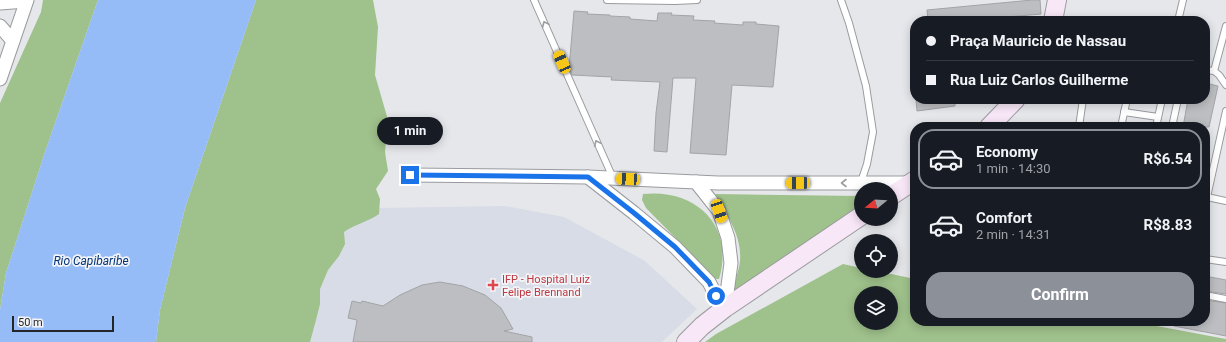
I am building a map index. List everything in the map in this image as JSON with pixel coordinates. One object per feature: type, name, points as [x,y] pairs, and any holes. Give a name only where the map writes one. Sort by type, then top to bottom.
[{"type":"main road","points":[[1054,16],[1057,0]]},
{"type":"main road","points":[[994,122],[1011,104]]},
{"type":"main road","points":[[898,191],[910,183]]},
{"type":"main road","points":[[686,342],[702,326],[724,308],[854,221]]},
{"type":"street","points":[[0,4],[26,0],[0,79]]},
{"type":"street","points":[[0,26],[13,41]]},
{"type":"street","points":[[410,175],[588,177],[696,182],[854,182]]},
{"type":"street","points":[[588,177],[675,247],[709,282],[724,308]]},
{"type":"street","points":[[861,182],[910,181]]},
{"type":"street","points":[[696,182],[719,211],[728,238],[731,263],[724,308]]},
{"type":"lane","points":[[534,0],[613,178]]},
{"type":"lane","points":[[607,0],[697,0]]},
{"type":"lane","points":[[841,0],[849,23],[866,86],[873,132],[867,164],[861,182]]},
{"type":"lane","points":[[1179,16],[1183,0]]},
{"type":"lane","points":[[1214,71],[1226,26]]},
{"type":"lane","points":[[1210,71],[1214,71],[1226,85]]},
{"type":"lane","points":[[1079,122],[1082,104]]},
{"type":"lane","points":[[1121,122],[1126,104]]},
{"type":"lane","points":[[1157,122],[1161,104]]},
{"type":"lane","points":[[1173,122],[1177,104]]},
{"type":"lane","points":[[1124,112],[1158,117]]},
{"type":"lane","points":[[1210,184],[1224,133],[1226,112]]},
{"type":"lane","points":[[1210,199],[1226,201]]},
{"type":"lane","points":[[1210,260],[1226,262]]},
{"type":"lane","points":[[1210,296],[1226,299]]},
{"type":"shaded area","name":"IFP - Hospital Luiz Felipe Brennand","points":[[505,206],[564,217],[645,261],[697,309],[662,342],[302,342],[330,223],[375,208]]},
{"type":"green space","points":[[43,0],[98,0],[45,152],[6,273],[0,310],[0,103],[41,12]]},
{"type":"green space","points":[[256,0],[373,0],[378,27],[375,75],[388,120],[385,152],[388,171],[376,189],[380,199],[379,214],[344,232],[345,244],[339,256],[328,270],[320,289],[320,304],[310,342],[156,342],[160,310],[185,208]]},
{"type":"green space","points":[[643,194],[662,194],[679,197],[695,204],[707,214],[716,227],[721,243],[723,260],[719,279],[716,279],[646,208],[642,200]]},
{"type":"green space","points":[[716,194],[854,196],[854,211],[734,292],[740,261],[739,243],[729,219],[714,196]]},
{"type":"green space","points":[[843,264],[854,266],[854,278],[898,278],[898,275],[910,278],[910,326],[1157,326],[1226,339],[1226,342],[705,342],[716,334]]},
{"type":"water","name":"Rio Capibaribe","points":[[98,0],[256,0],[185,208],[160,310],[156,342],[0,342],[0,310],[6,273],[45,152]]},
{"type":"building","points":[[1040,0],[1041,14],[1019,16],[928,16],[927,10]]},
{"type":"building","points":[[574,11],[588,12],[587,14],[630,17],[630,19],[657,21],[658,13],[672,13],[671,15],[694,16],[693,20],[715,21],[714,23],[743,25],[743,22],[756,22],[756,24],[779,26],[773,87],[732,85],[726,155],[690,153],[696,78],[673,78],[667,152],[654,151],[656,113],[660,82],[611,80],[612,77],[572,75],[569,68]]},
{"type":"building","points":[[1210,84],[1218,86],[1210,122],[1184,122],[1187,104],[1210,104]]},
{"type":"building","points":[[916,104],[955,104],[955,106],[917,111]]},
{"type":"building","points":[[1210,277],[1226,280],[1226,294],[1210,292]]},
{"type":"building","points":[[440,282],[463,286],[485,295],[501,308],[513,329],[504,331],[532,337],[532,342],[353,342],[357,320],[348,318],[352,301],[361,303],[362,301],[383,306],[400,295],[422,285]]},
{"type":"building","points":[[1210,301],[1226,303],[1226,336],[1174,326],[1210,326]]},
{"type":"place","name":"IFP - Hospital Luiz Felipe Brennand","points":[[493,285]]},
{"type":"route","points":[[410,175],[588,177],[675,247],[709,282],[716,296]]}]
